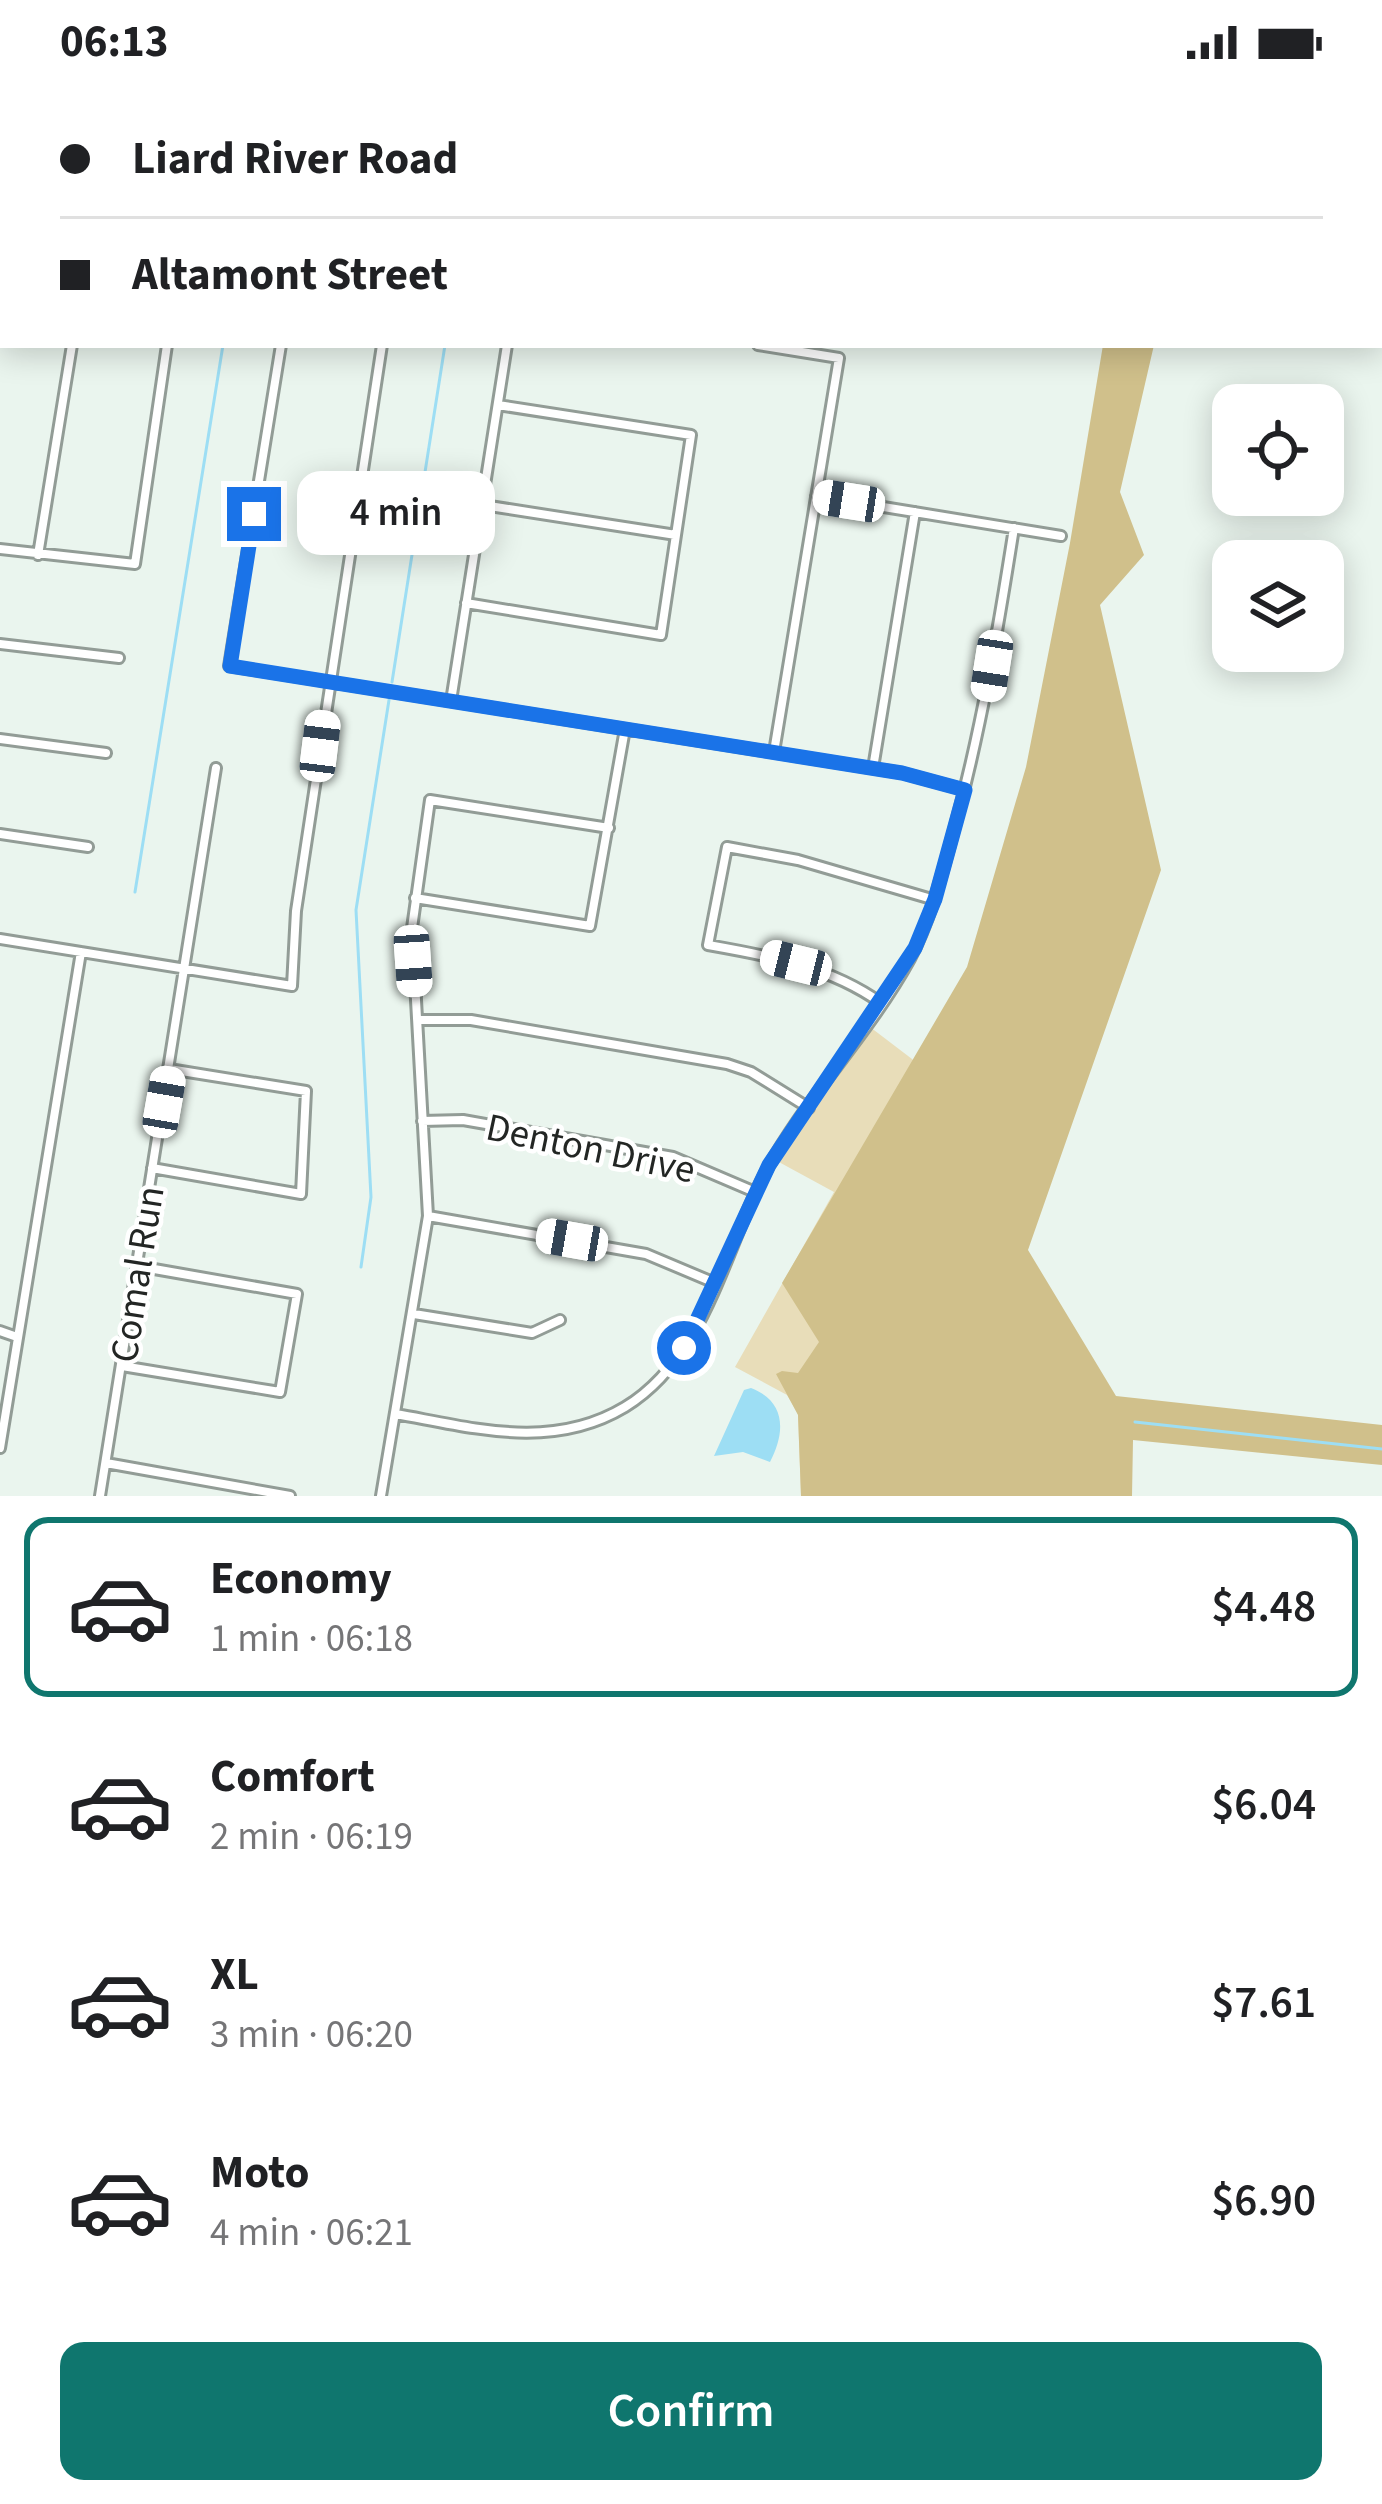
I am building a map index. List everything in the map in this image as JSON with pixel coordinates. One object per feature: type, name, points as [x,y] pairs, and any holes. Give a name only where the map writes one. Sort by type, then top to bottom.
[{"type":"street","points":[[38,555],[72,348]]},
{"type":"street","points":[[0,550],[135,564],[167,348]]},
{"type":"street","points":[[281,348],[230,666],[873,768],[965,790]]},
{"type":"street","points":[[0,939],[292,986],[296,911],[328,682],[382,348]]},
{"type":"street","points":[[451,701],[507,348]]},
{"type":"street","points":[[773,752],[838,358],[776,348]]},
{"type":"street","points":[[466,603],[661,634],[691,435],[498,405]]},
{"type":"street","points":[[816,496],[1061,536]]},
{"type":"street","points":[[483,505],[676,535]]},
{"type":"street","points":[[873,768],[915,512]]},
{"type":"street","points":[[396,1414],[545,1435],[604,1418],[644,1394],[671,1367],[693,1333],[769,1165],[908,962],[935,899],[985,712],[1014,528]]},
{"type":"street","points":[[0,644],[119,658]]},
{"type":"street","points":[[415,898],[590,926],[625,729]]},
{"type":"street","points":[[0,739],[106,753]]},
{"type":"street","name":"Comal Run","points":[[100,1496],[216,768]]},
{"type":"street","points":[[381,1496],[428,1216],[412,928],[430,800],[609,828]]},
{"type":"street","points":[[0,834],[88,847]]},
{"type":"street","points":[[880,1003],[844,978],[708,945],[727,847],[798,860],[935,899]]},
{"type":"street","points":[[0,1448],[81,952]]},
{"type":"street","points":[[418,1020],[471,1020],[727,1064],[751,1072],[809,1108]]},
{"type":"street","points":[[152,1168],[301,1195],[306,1090],[169,1069]]},
{"type":"street","name":"Denton Drive","points":[[422,1120],[463,1120],[673,1157],[755,1192]]},
{"type":"street","points":[[428,1216],[646,1254],[716,1283]]},
{"type":"street","points":[[122,1366],[280,1392],[297,1294],[137,1266]]},
{"type":"street","points":[[413,1314],[532,1334],[560,1320]]},
{"type":"street","points":[[0,1331],[17,1337]]},
{"type":"street","points":[[106,1463],[290,1496]]},
{"type":"shaded area","points":[[1102,348],[1153,348],[1120,492],[1144,555],[1100,605],[1161,870],[1028,1250],[1116,1396],[1382,1425],[1382,1465],[1133,1440],[1132,1496],[801,1496],[798,1415],[776,1374],[798,1373],[819,1342],[782,1283],[967,967],[1026,767]]},
{"type":"shaded area","points":[[870,1027],[912,1059],[991,1148],[877,1496],[801,1496],[798,1414],[787,1395],[735,1367],[834,1192],[777,1161]]},
{"type":"water","points":[[751,1388],[771,1401],[780,1419],[770,1462],[743,1452],[714,1456],[744,1390]]},
{"type":"waterway","points":[[135,892],[223,348]]},
{"type":"waterway","points":[[392,682],[445,348]]},
{"type":"waterway","points":[[361,1267],[371,1197],[356,910],[389,700]]},
{"type":"waterway","points":[[1135,1422],[1382,1449]]},
{"type":"route","points":[[254,514],[230,666],[902,773],[965,790],[935,899],[908,962],[769,1165],[684,1348]]}]
